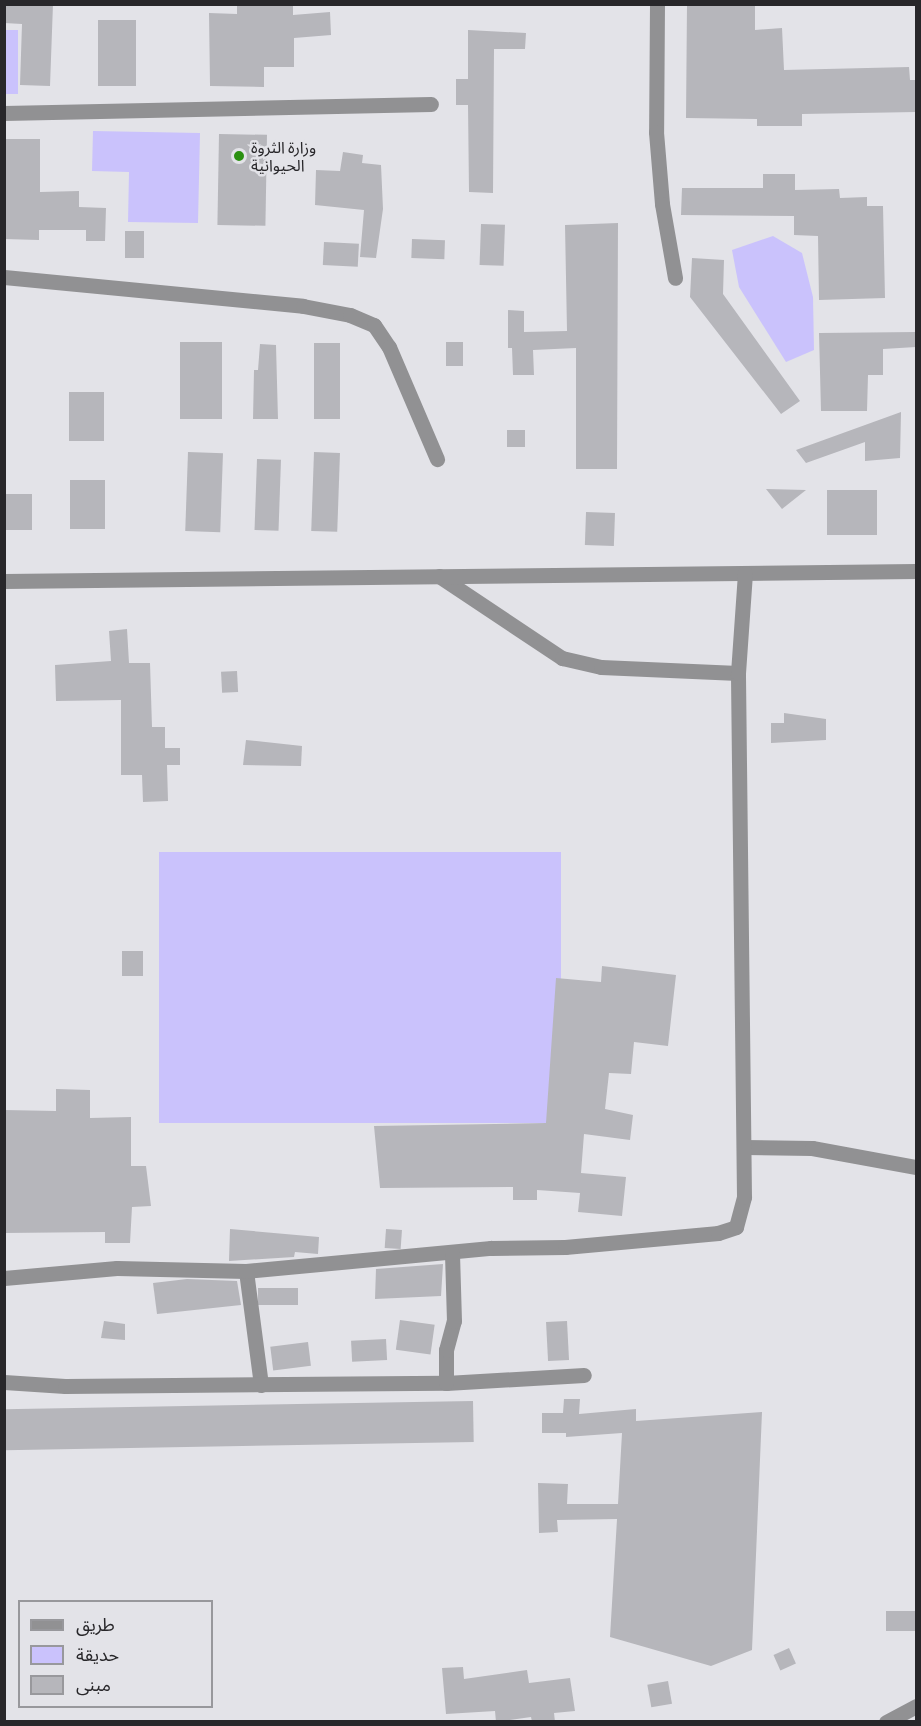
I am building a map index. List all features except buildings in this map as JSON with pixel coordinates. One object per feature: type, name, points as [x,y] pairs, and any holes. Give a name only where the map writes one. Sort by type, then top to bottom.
[{"type":"street","points":[[657,4],[656,132],[662,204],[675,278]]},
{"type":"street","points":[[4,113],[431,104]]},
{"type":"street","points":[[4,277],[303,306],[350,315],[374,325],[388,347],[437,459]]},
{"type":"street","points":[[4,581],[916,571]]},
{"type":"street","points":[[4,1278],[117,1268],[246,1272],[718,1233],[736,1227],[744,1197],[738,673],[745,573]]},
{"type":"street","points":[[439,576],[562,658],[601,667],[738,673]]},
{"type":"street","points":[[744,1147],[812,1148],[916,1167]]},
{"type":"street","points":[[446,1383],[446,1350],[454,1321],[452,1254]]},
{"type":"street","points":[[246,1272],[261,1385]]},
{"type":"street","points":[[4,1382],[65,1386],[446,1383],[584,1375]]},
{"type":"street","points":[[886,1722],[916,1706]]},
{"type":"green space","points":[[5,30],[18,30],[18,94],[5,94]]},
{"type":"green space","points":[[93,131],[200,133],[198,223],[128,222],[129,172],[92,171]]},
{"type":"green space","points":[[773,236],[802,253],[813,297],[814,350],[786,362],[739,287],[732,250]]},
{"type":"green space","points":[[159,852],[561,852],[561,1123],[159,1123]]},
{"type":"place","name":"وزارة الثروة الحيوانية","points":[[239,156]]}]
